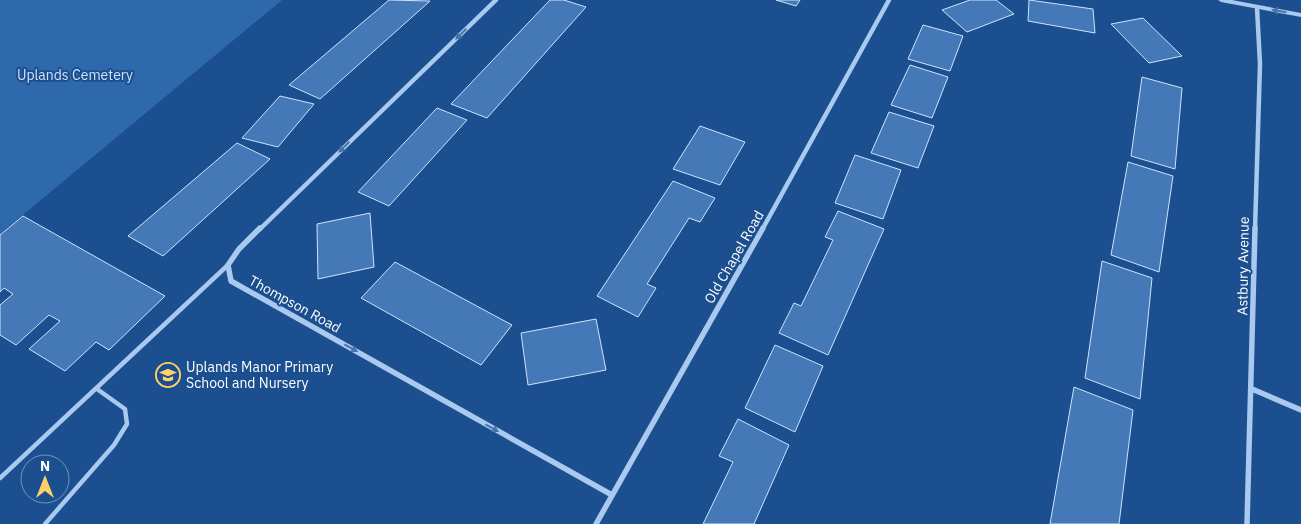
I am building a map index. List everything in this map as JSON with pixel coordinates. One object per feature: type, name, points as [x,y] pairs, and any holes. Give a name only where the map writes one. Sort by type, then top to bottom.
[{"type":"street","points":[[228,265],[239,249],[496,0]]},
{"type":"street","name":"Old Chapel Road","points":[[596,524],[809,147],[889,0]]},
{"type":"street","points":[[1221,0],[1301,15]]},
{"type":"street","points":[[1254,0],[1257,8]]},
{"type":"street","name":"Astbury Avenue","points":[[1246,524],[1252,390],[1260,64],[1257,8]]},
{"type":"street","name":"Thompson Road","points":[[228,265],[231,281],[612,495]]},
{"type":"street","points":[[1252,390],[1301,410]]},
{"type":"lane","points":[[0,478],[228,265]]},
{"type":"lane","points":[[45,524],[114,445],[127,424],[125,408],[97,389]]},
{"type":"green space","name":"Uplands Cemetery","points":[[0,0],[282,0],[0,234]]},
{"type":"building","points":[[389,0],[430,1],[320,99],[289,85]]},
{"type":"building","points":[[550,0],[564,0],[586,7],[487,118],[451,104]]},
{"type":"building","points":[[776,0],[800,0],[796,6]]},
{"type":"building","points":[[970,0],[996,0],[1014,14],[967,32],[942,10]]},
{"type":"building","points":[[1029,0],[1093,9],[1095,33],[1028,21]]},
{"type":"building","points":[[1143,18],[1182,56],[1149,63],[1111,24]]},
{"type":"building","points":[[923,25],[963,36],[950,71],[908,59]]},
{"type":"building","points":[[910,65],[948,77],[932,118],[891,105]]},
{"type":"building","points":[[1142,77],[1182,88],[1175,169],[1131,156]]},
{"type":"building","points":[[280,96],[314,104],[278,147],[242,138]]},
{"type":"building","points":[[437,108],[467,120],[389,206],[358,192]]},
{"type":"building","points":[[889,112],[934,126],[918,168],[871,153]]},
{"type":"building","points":[[700,126],[745,142],[720,185],[673,169]]},
{"type":"building","points":[[237,143],[270,159],[163,256],[128,236]]},
{"type":"building","points":[[855,155],[901,170],[883,219],[835,203]]},
{"type":"building","points":[[1128,162],[1173,176],[1159,272],[1111,255]]},
{"type":"building","points":[[673,181],[715,198],[700,222],[689,218],[647,284],[656,288],[638,317],[597,296]]},
{"type":"building","points":[[838,211],[884,229],[828,355],[779,333],[794,303],[801,306],[833,240],[825,237]]},
{"type":"building","points":[[370,213],[374,267],[318,279],[317,224]]},
{"type":"building","points":[[23,216],[165,296],[109,350],[96,342],[65,371],[29,349],[60,321],[49,315],[16,345],[0,335],[0,305],[13,294],[4,288],[0,292],[0,235]]},
{"type":"building","points":[[1102,261],[1152,278],[1140,399],[1085,378]]},
{"type":"building","points":[[395,262],[512,325],[481,365],[361,298]]},
{"type":"building","points":[[596,319],[606,370],[528,385],[521,333]]},
{"type":"building","points":[[775,345],[823,366],[795,432],[745,408]]},
{"type":"building","points":[[1074,387],[1133,410],[1119,524],[1050,524]]},
{"type":"building","points":[[738,419],[789,445],[754,524],[703,524],[733,462],[719,456]]},
{"type":"place","name":"Uplands Manor Primary School and Nursery","points":[[168,375]]}]
